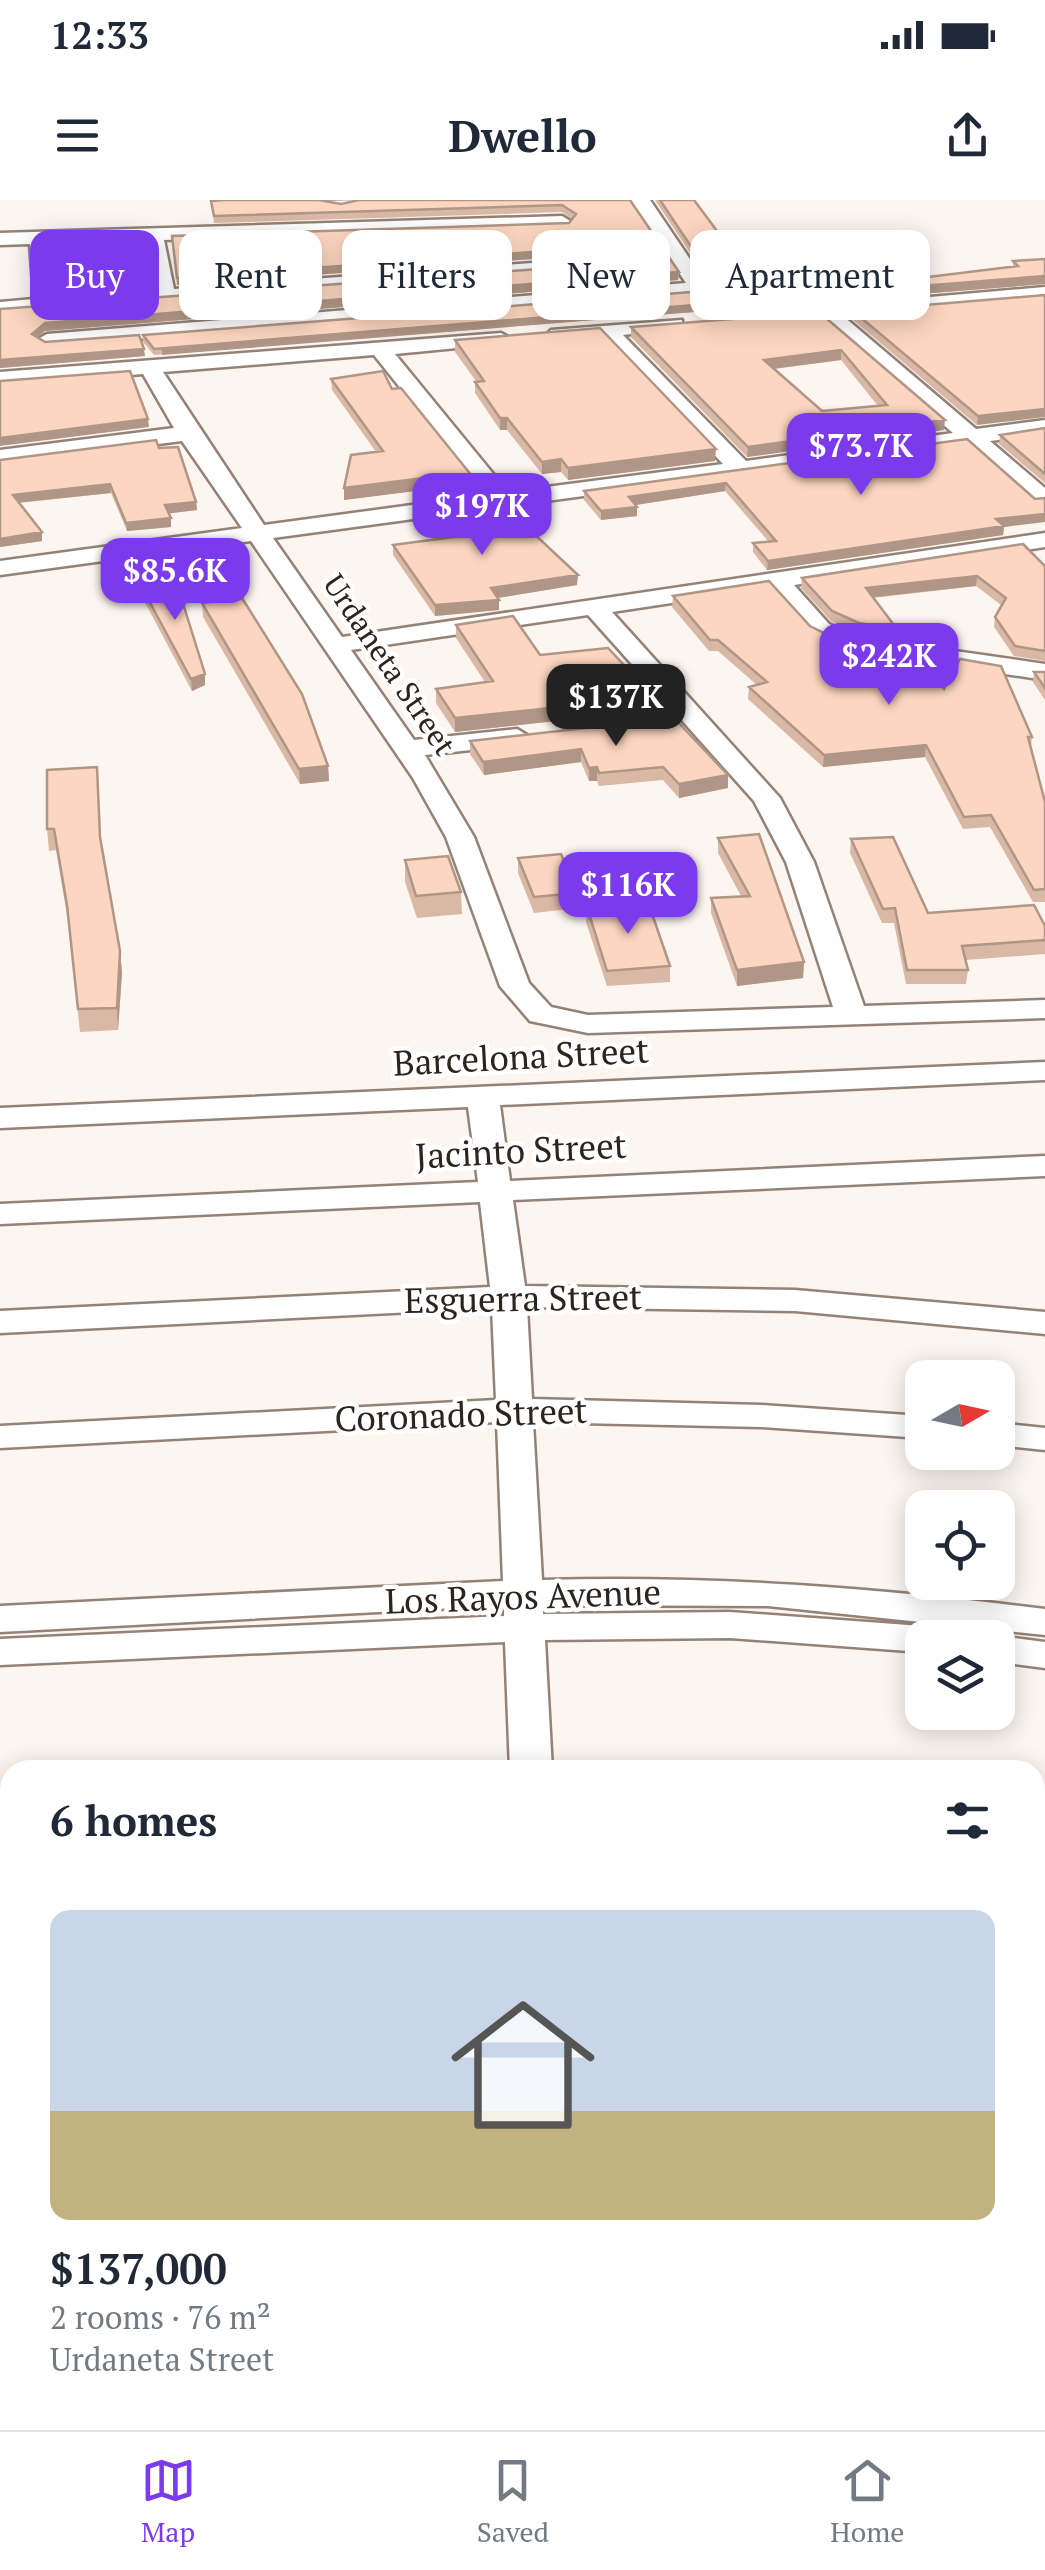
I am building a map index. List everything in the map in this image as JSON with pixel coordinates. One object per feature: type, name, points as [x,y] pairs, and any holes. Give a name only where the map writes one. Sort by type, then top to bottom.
[{"type":"street","points":[[326,201],[356,200]]},
{"type":"street","points":[[549,200],[566,230]]},
{"type":"street","points":[[640,200],[690,275]]},
{"type":"street","points":[[0,238],[30,238]]},
{"type":"street","points":[[159,267],[165,296]]},
{"type":"street","points":[[159,296],[179,293]]},
{"type":"street","points":[[930,303],[1045,293]]},
{"type":"street","points":[[47,340],[532,301]]},
{"type":"street","points":[[0,308],[30,306]]},
{"type":"street","points":[[0,379],[721,320]]},
{"type":"street","points":[[835,320],[1045,500]]},
{"type":"street","points":[[607,330],[740,468]]},
{"type":"street","points":[[381,350],[501,500]]},
{"type":"street","name":"Urdaneta Street","points":[[150,368],[188,433],[408,749],[460,837],[515,986],[541,1014],[588,1024],[852,1017]]},
{"type":"street","points":[[0,568],[1045,427]]},
{"type":"street","points":[[0,457],[188,433]]},
{"type":"street","points":[[336,645],[1045,540]]},
{"type":"street","points":[[776,580],[820,629],[851,644],[1045,672]]},
{"type":"street","points":[[595,608],[755,784],[786,830],[852,1017],[1045,1009]]},
{"type":"street","points":[[659,721],[697,717]]},
{"type":"street","points":[[408,749],[543,734]]},
{"type":"street","name":"Barcelona Street","points":[[0,1118],[1045,1071]]},
{"type":"street","points":[[483,1096],[510,1297],[531,1760]]},
{"type":"street","name":"Jacinto Street","points":[[0,1214],[1045,1166]]},
{"type":"street","name":"Esguerra Street","points":[[0,1322],[510,1297],[646,1295],[826,1303],[1045,1323]]},
{"type":"street","name":"Coronado Street","points":[[0,1437],[515,1410],[761,1416],[905,1426]]},
{"type":"street","points":[[1015,1436],[1045,1439]]},
{"type":"street","name":"Los Rayos Avenue","points":[[0,1652],[729,1592],[884,1602],[1045,1622]]},
{"type":"street","name":"Los Rayos Avenue","points":[[0,1619],[524,1610],[905,1639]]},
{"type":"street","points":[[1015,1651],[1045,1655]]},
{"type":"building","points":[[319,200],[341,204],[359,200],[630,200],[650,230],[532,230],[532,252],[512,253],[512,230],[355,230],[569,223],[576,214],[562,205],[214,216],[211,201]]},
{"type":"building","points":[[660,200],[694,200],[716,230],[690,230],[690,245]]},
{"type":"building","points":[[342,230],[342,266],[322,267],[322,231]]},
{"type":"building","points":[[172,236],[179,236],[179,278],[177,278]]},
{"type":"building","points":[[670,259],[679,272],[670,273]]},
{"type":"building","points":[[1045,259],[1045,276],[930,285],[930,277],[1018,266],[1013,261]]},
{"type":"building","points":[[532,270],[532,284],[512,285],[512,271]]},
{"type":"building","points":[[342,284],[342,299],[322,301],[322,285]]},
{"type":"building","points":[[690,292],[690,305],[670,307],[670,294]]},
{"type":"building","points":[[1045,295],[1045,409],[978,416],[864,320],[930,320],[930,305]]},
{"type":"building","points":[[179,296],[179,312],[159,314],[159,297]]},
{"type":"building","points":[[532,304],[532,318],[512,320],[512,306]]},
{"type":"building","points":[[30,307],[30,320],[82,320],[45,323],[32,334],[45,342],[139,335],[144,349],[0,360],[0,309]]},
{"type":"building","points":[[342,319],[510,320],[154,349],[143,335]]},
{"type":"building","points":[[719,320],[828,320],[945,420],[748,447],[631,327]],"holes":[[[841,350],[887,405],[822,411],[764,360]]]},
{"type":"building","points":[[600,328],[716,449],[568,468],[561,459],[542,462],[507,418],[500,418],[475,382],[484,381],[455,340]]},
{"type":"building","points":[[130,371],[148,419],[0,438],[0,381]]},
{"type":"building","points":[[383,371],[392,389],[401,388],[476,481],[431,487],[423,478],[344,488],[351,455],[383,451],[331,379]]},
{"type":"building","points":[[1045,428],[1045,474],[1000,435]]},
{"type":"building","points":[[967,439],[1035,499],[1045,498],[1045,514],[996,519],[1004,526],[768,561],[753,543],[776,541],[726,483],[629,497],[637,507],[601,511],[584,491]]},
{"type":"building","points":[[156,440],[159,448],[178,447],[196,502],[165,505],[171,518],[126,523],[110,484],[13,495],[42,532],[0,539],[0,460]]},
{"type":"building","points":[[500,502],[578,575],[491,588],[499,600],[435,605],[393,545],[476,534],[450,508]]},
{"type":"building","points":[[1023,544],[1045,566],[1045,651],[1015,646],[995,617],[1006,598],[977,576],[866,588],[897,629],[859,623],[832,611],[802,578]]},
{"type":"building","points":[[176,581],[205,674],[191,679],[140,584]]},
{"type":"building","points":[[769,581],[810,626],[842,642],[916,653],[944,689],[960,659],[1001,666],[1032,737],[1028,737],[1045,802],[1045,889],[1034,890],[991,815],[964,817],[926,745],[824,755],[749,687],[767,682],[718,640],[710,640],[673,596]]},
{"type":"building","points":[[242,598],[302,694],[328,766],[299,769],[202,603]]},
{"type":"building","points":[[513,616],[540,655],[608,648],[654,697],[455,718],[436,689],[493,681],[456,625]]},
{"type":"building","points":[[1034,672],[1045,672],[1045,688]]},
{"type":"building","points":[[674,718],[728,775],[679,784],[663,767],[599,773],[597,767],[589,768],[581,749],[483,762],[470,741]]},
{"type":"building","points":[[97,767],[100,837],[120,951],[117,1008],[78,1009],[54,829],[47,829],[47,770]]},
{"type":"building","points":[[759,834],[804,962],[737,970],[711,898],[750,896],[718,838]]},
{"type":"building","points":[[893,837],[928,913],[1034,905],[1045,926],[1045,940],[962,946],[968,970],[907,970],[895,908],[883,909],[851,839]]},
{"type":"building","points":[[561,854],[578,893],[534,897],[518,858]]},
{"type":"building","points":[[448,856],[461,892],[416,896],[405,860]]},
{"type":"building","points":[[648,902],[670,966],[607,971],[587,907]]}]
